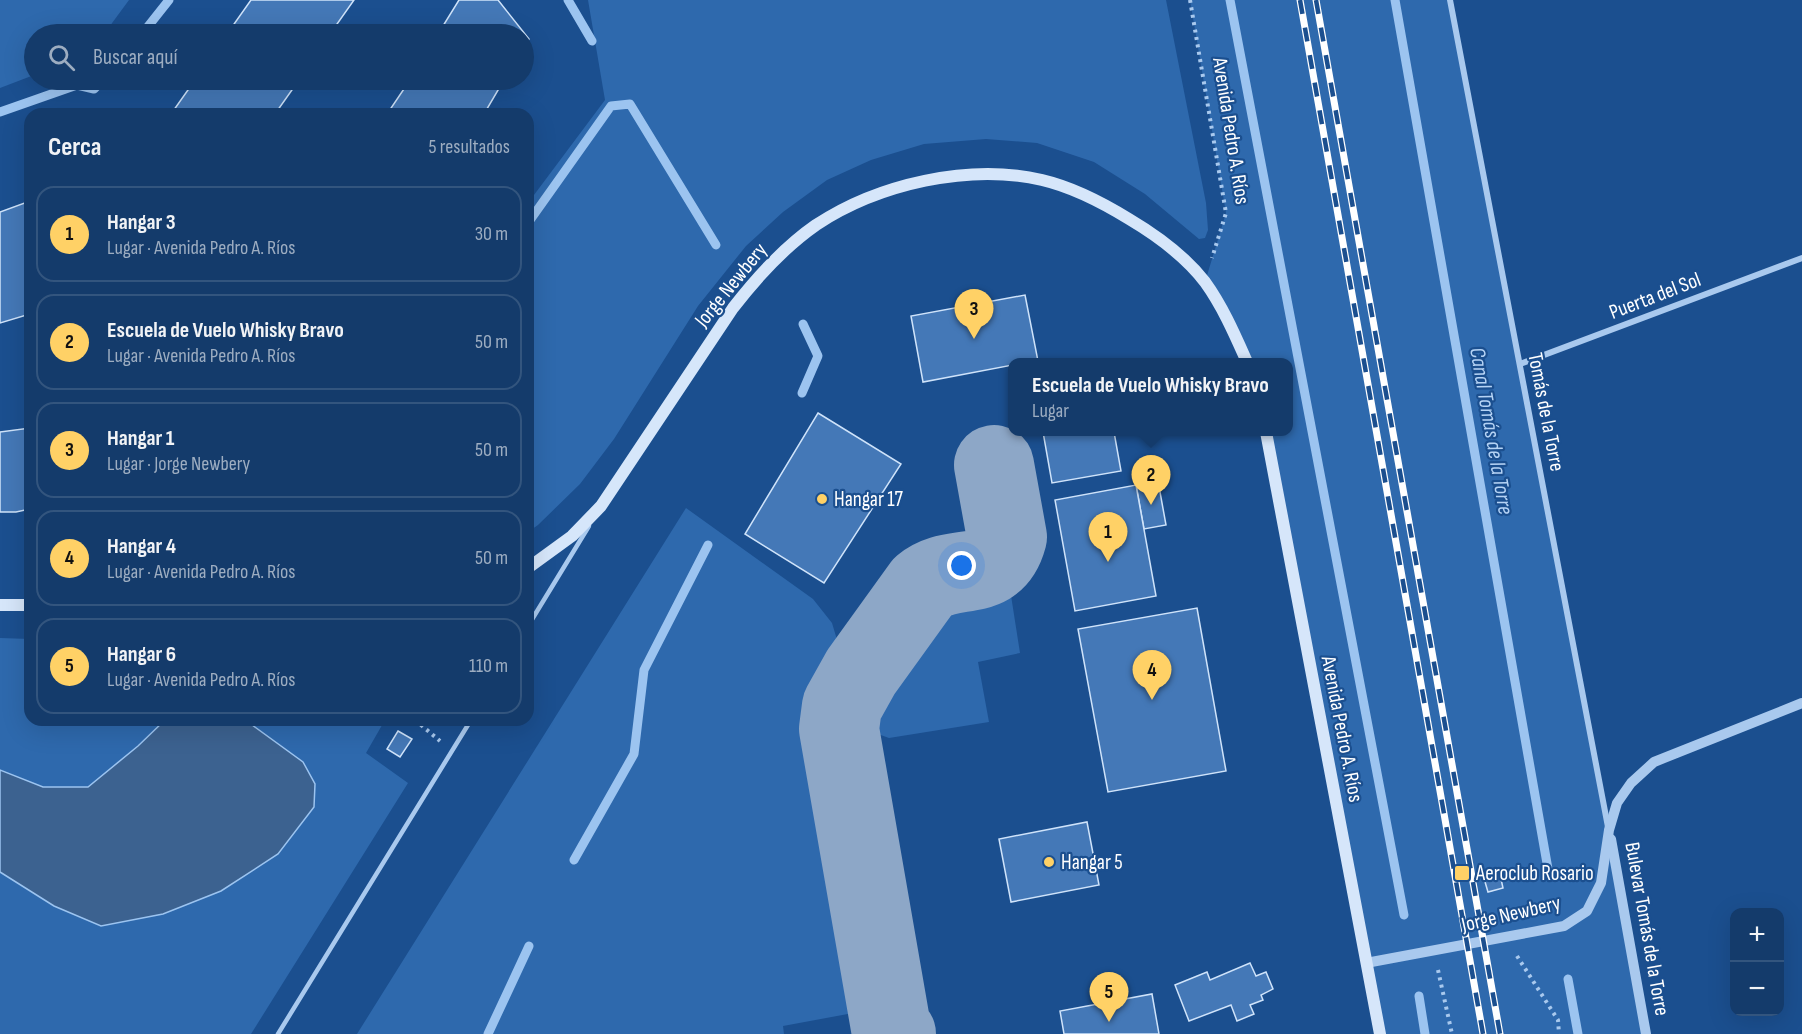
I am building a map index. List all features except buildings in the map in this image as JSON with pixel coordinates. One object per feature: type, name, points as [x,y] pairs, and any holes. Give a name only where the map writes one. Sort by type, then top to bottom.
[{"type":"main road","name":"Jorge Newbery","points":[[534,564],[572,536],[601,506],[733,308],[757,277],[816,225],[850,206],[886,191],[924,181],[963,176],[1003,176],[1042,180],[1115,210],[1149,231],[1179,255],[1204,282]]},
{"type":"main road","points":[[1204,282],[1231,324],[1245,358]]},
{"type":"main road","name":"Avenida Pedro A. Ríos","points":[[1267,436],[1380,1034]]},
{"type":"main road","points":[[0,605],[24,605]]},
{"type":"street","name":"Tomás de la Torre","points":[[1450,0],[1609,830]]},
{"type":"street","name":"Puerta del Sol","points":[[1520,364],[1802,258]]},
{"type":"street","name":"Jorge Newbery","points":[[1366,963],[1564,927],[1587,911],[1601,884],[1609,830],[1617,803],[1631,783],[1654,762],[1802,704]]},
{"type":"street","name":"Bulevar Tomás de la Torre","points":[[1609,830],[1646,1034]]},
{"type":"lane","points":[[534,616],[601,506]]},
{"type":"lane","points":[[278,1034],[467,726]]},
{"type":"path","name":"Avenida Pedro A. Ríos","points":[[1190,0],[1226,213],[1204,282]]},
{"type":"path","points":[[421,726],[453,750]]},
{"type":"path","points":[[1505,937],[1558,1020],[1559,1034]]},
{"type":"path","points":[[1433,951],[1452,1034]]},
{"type":"shaded area","points":[[0,0],[129,0],[111,24],[24,24],[24,79],[0,88]]},
{"type":"shaded area","points":[[588,0],[1166,0],[1206,203],[1208,230],[1205,238],[1199,239],[1145,194],[1094,162],[1037,143],[986,139],[924,144],[871,160],[827,180],[783,212],[746,246],[698,306],[614,439],[580,484],[534,528],[534,195],[605,100]]},
{"type":"shaded area","points":[[1190,0],[1450,0],[1646,1034],[1380,1034],[1267,436],[1293,436],[1293,358],[1245,358],[1205,282],[1226,213]]},
{"type":"shaded area","points":[[686,508],[813,599],[832,623],[838,643],[839,662],[821,693],[816,711],[864,1011],[783,1026],[784,1034],[357,1034]]},
{"type":"shaded area","points":[[1010,589],[1020,653],[978,662],[989,722],[889,738],[878,734],[871,723],[872,701],[905,651],[945,599]]},
{"type":"shaded area","points":[[0,638],[24,639],[24,726],[382,726],[366,753],[408,783],[251,1034],[0,1034]]},
{"type":"shaded area","points":[[159,726],[254,726],[303,762],[315,784],[314,807],[278,854],[221,891],[163,914],[101,926],[54,906],[0,872],[0,770],[43,787],[88,787]]},
{"type":"waterway","points":[[150,24],[169,0]]},
{"type":"waterway","points":[[568,0],[592,41]]},
{"type":"waterway","points":[[1230,0],[1404,915]]},
{"type":"waterway","name":"Canal Tomás de la Torre","points":[[1395,0],[1548,869]]},
{"type":"waterway","points":[[0,112],[63,90]]},
{"type":"waterway","points":[[534,215],[611,106],[630,104],[716,245]]},
{"type":"waterway","points":[[802,393],[818,356],[803,324]]},
{"type":"waterway","points":[[574,860],[634,754],[644,670],[708,545]]},
{"type":"waterway","points":[[488,1034],[529,946]]},
{"type":"waterway","name":"Canal Tomás de la Torre","points":[[1568,979],[1578,1034]]},
{"type":"waterway","points":[[1419,996],[1425,1034]]},
{"type":"taxiway","points":[[896,1034],[891,1028],[839,729],[842,706],[861,672],[923,586],[947,575],[983,567],[993,562],[1001,552],[1007,537],[994,465]]},
{"type":"railway","points":[[1300,0],[1483,1034]]},
{"type":"railway","points":[[1316,0],[1500,1034]]},
{"type":"place","name":"Hangar 1","points":[[974,339]]},
{"type":"place","name":"Hangar 17","points":[[822,499]]},
{"type":"place","name":"Escuela de Vuelo Whisky Bravo","points":[[1151,505]]},
{"type":"place","name":"Hangar 3","points":[[1108,562]]},
{"type":"place","name":"Hangar 4","points":[[1152,700]]},
{"type":"place","name":"Hangar 5","points":[[1049,862]]},
{"type":"place","name":"Aeroclub Rosario","points":[[1462,873]]},
{"type":"place","name":"Hangar 6","points":[[1109,1022]]}]
